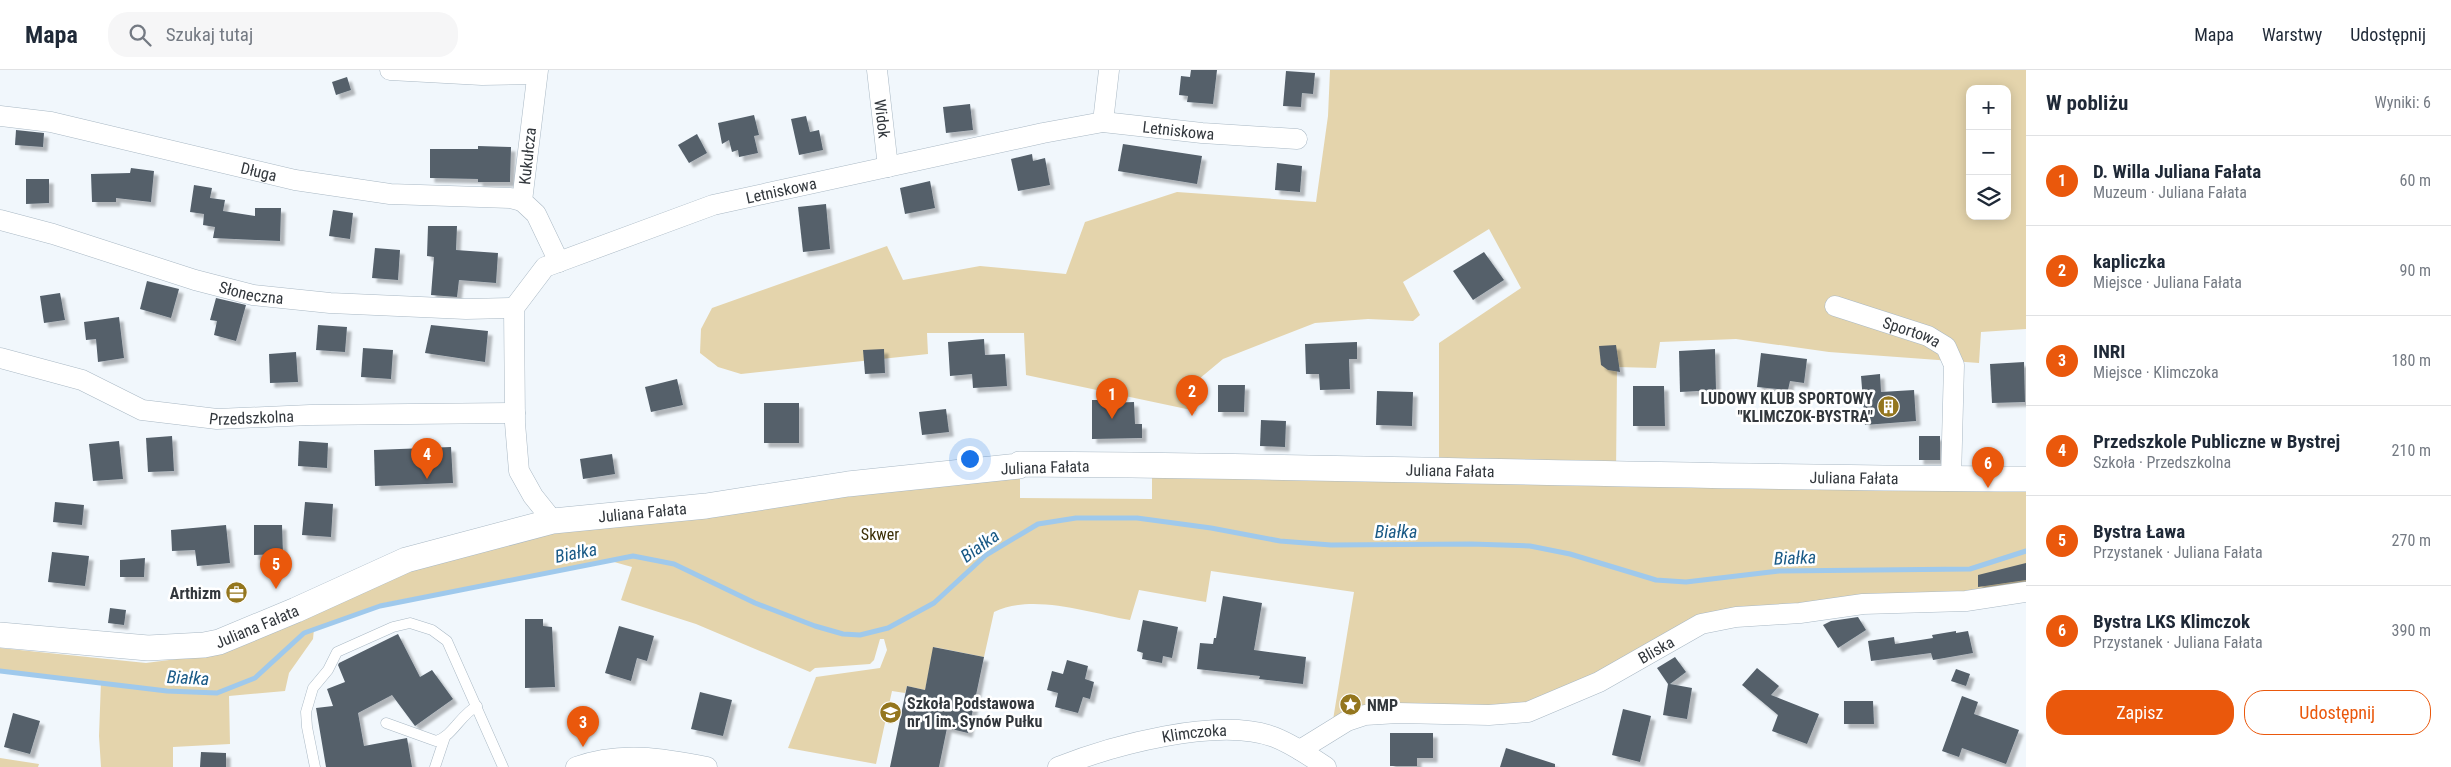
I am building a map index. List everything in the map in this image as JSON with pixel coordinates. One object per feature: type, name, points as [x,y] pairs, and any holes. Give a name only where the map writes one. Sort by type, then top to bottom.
[{"type":"street","points":[[390,70],[482,75],[538,72]]},
{"type":"street","name":"Widok","points":[[877,70],[888,167]]},
{"type":"street","points":[[1103,122],[1108,70]]},
{"type":"street","name":"Kukułcza","points":[[538,72],[522,201],[536,214],[559,262]]},
{"type":"street","name":"Długa","points":[[0,116],[70,126],[294,180],[390,194],[510,198],[522,201]]},
{"type":"street","name":"Letniskowa","points":[[514,308],[545,267],[713,205],[888,167],[1103,122],[1297,139]]},
{"type":"street","name":"Słoneczna","points":[[0,220],[53,234],[195,280],[253,295],[330,303],[514,308]]},
{"type":"street","name":"Sportowa","points":[[1835,306],[1928,336],[1946,347],[1954,365],[1951,479]]},
{"type":"street","points":[[514,308],[515,413],[519,471],[534,496],[553,521]]},
{"type":"street","name":"Przedszkolna","points":[[0,358],[82,380],[142,410],[217,419],[310,415],[515,413]]},
{"type":"street","name":"Juliana Fałata","points":[[0,635],[148,648],[204,645],[219,642],[296,610],[406,560],[553,521],[706,506],[848,484],[1019,466],[1020,464],[1152,465],[1616,476],[2026,479]]},
{"type":"street","name":"Bliska","points":[[1300,750],[1347,721],[1365,715],[1398,713],[1489,715],[1528,712],[1599,682],[1701,624],[1736,617],[1800,613],[1863,604],[1966,601],[2026,592]]},
{"type":"street","name":"Klimczoka","points":[[1058,767],[1131,742],[1194,733],[1248,732],[1274,737],[1300,750],[1326,767]]},
{"type":"street","points":[[576,767],[620,756],[668,759],[707,767]]},
{"type":"lane","points":[[315,767],[306,712],[313,688],[328,670],[337,652],[393,627],[410,623],[440,634],[447,641],[503,767]]},
{"type":"lane","points":[[386,723],[436,741],[445,736],[464,714],[477,706]]},
{"type":"lane","points":[[435,767],[445,736]]},
{"type":"green space","name":"Skwer","points":[[1330,70],[2026,70],[2026,329],[1981,332],[1979,363],[1829,352],[1736,339],[1660,342],[1656,368],[1617,367],[1616,475],[2026,479],[2026,592],[1736,617],[1528,712],[1398,713],[1331,732],[1354,592],[1211,571],[1206,602],[1139,590],[1130,620],[1079,609],[1043,604],[1026,604],[994,612],[984,657],[934,647],[925,690],[907,686],[905,693],[892,691],[876,764],[788,748],[816,677],[880,668],[887,650],[884,639],[880,639],[874,660],[870,664],[815,668],[810,672],[696,624],[621,600],[632,567],[607,560],[380,604],[314,629],[313,639],[289,673],[285,691],[229,696],[230,744],[173,747],[173,767],[101,767],[99,736],[101,681],[0,671],[0,648],[146,663],[200,656],[243,631],[553,521],[1020,464],[1020,498],[1152,499],[1152,465],[1439,471],[1439,343],[1521,288],[1489,229],[1403,282],[1420,315],[1413,321],[1368,319],[1315,323],[1223,359],[1199,379],[1196,411],[1026,375],[1024,333],[927,333],[928,354],[741,374],[718,367],[700,353],[701,329],[712,308],[887,246],[903,280],[980,266],[1066,274],[1085,222],[1177,192],[1316,202],[1328,116]]},
{"type":"green space","points":[[0,758],[39,764],[38,767],[0,767]]},
{"type":"building","points":[[1191,70],[1217,70],[1213,104],[1187,102],[1188,96],[1179,95],[1181,76],[1190,77]]},
{"type":"building","points":[[1286,71],[1315,73],[1313,94],[1302,93],[1301,107],[1283,106]]},
{"type":"building","points":[[347,77],[351,90],[336,95],[332,82]]},
{"type":"building","points":[[970,104],[973,130],[946,133],[943,107]]},
{"type":"building","points":[[754,115],[759,135],[754,136],[758,153],[739,157],[738,150],[732,152],[729,140],[722,144],[718,123]]},
{"type":"building","points":[[806,116],[810,132],[819,130],[823,150],[799,155],[791,119]]},
{"type":"building","points":[[16,130],[44,133],[43,147],[15,145]]},
{"type":"building","points":[[697,134],[707,153],[689,163],[678,145]]},
{"type":"building","points":[[1123,144],[1202,156],[1197,184],[1118,171]]},
{"type":"building","points":[[478,146],[511,147],[510,182],[478,182],[478,179],[430,178],[430,149],[478,149]]},
{"type":"building","points":[[1032,154],[1033,161],[1045,158],[1050,185],[1018,191],[1011,159]]},
{"type":"building","points":[[1277,163],[1302,166],[1300,192],[1275,190]]},
{"type":"building","points":[[131,168],[154,171],[151,202],[116,198],[116,202],[92,202],[91,174],[130,173]]},
{"type":"building","points":[[26,179],[49,179],[49,203],[26,204]]},
{"type":"building","points":[[930,181],[935,208],[905,214],[900,188]]},
{"type":"building","points":[[194,185],[212,188],[210,198],[225,200],[223,211],[255,216],[255,208],[281,208],[280,241],[213,238],[215,227],[203,225],[204,214],[190,212]]},
{"type":"building","points":[[826,204],[830,249],[803,252],[798,207]]},
{"type":"building","points":[[333,210],[353,213],[350,239],[329,236]]},
{"type":"building","points":[[428,226],[457,226],[456,250],[498,253],[496,283],[459,280],[457,297],[431,295],[434,257],[427,256]]},
{"type":"building","points":[[375,248],[400,250],[398,280],[372,278]]},
{"type":"building","points":[[1484,252],[1504,280],[1473,300],[1453,271]]},
{"type":"building","points":[[147,281],[179,289],[171,318],[140,309]]},
{"type":"building","points":[[60,293],[65,320],[44,323],[40,296]]},
{"type":"building","points":[[216,298],[246,305],[236,341],[214,335],[217,321],[210,320]]},
{"type":"building","points":[[119,317],[124,358],[98,362],[96,339],[86,340],[84,322]]},
{"type":"building","points":[[318,325],[347,327],[345,352],[316,350]]},
{"type":"building","points":[[431,325],[488,331],[485,362],[425,353]]},
{"type":"building","points":[[984,339],[985,355],[1005,354],[1007,386],[973,388],[972,374],[950,376],[948,342]]},
{"type":"building","points":[[1357,342],[1357,359],[1349,359],[1350,389],[1320,390],[1319,374],[1306,374],[1305,344]]},
{"type":"building","points":[[1616,345],[1620,372],[1608,370],[1601,365],[1599,346]]},
{"type":"building","points":[[363,348],[393,350],[391,379],[361,377]]},
{"type":"building","points":[[884,349],[885,373],[865,374],[863,350]]},
{"type":"building","points":[[1715,349],[1716,390],[1680,392],[1679,351]]},
{"type":"building","points":[[296,352],[298,382],[270,383],[269,354]]},
{"type":"building","points":[[1761,353],[1807,359],[1804,383],[1790,381],[1788,390],[1757,387]]},
{"type":"building","points":[[2024,362],[2025,402],[1992,403],[1990,364]]},
{"type":"building","name":"LUDOWY KLUB SPORTOWY \"KLIMCZOK-BYSTRA\"","points":[[1880,374],[1881,392],[1914,390],[1916,421],[1865,425],[1861,376]]},
{"type":"building","points":[[677,379],[683,405],[651,412],[645,387]]},
{"type":"building","points":[[1218,385],[1245,385],[1244,412],[1218,412]]},
{"type":"building","points":[[1633,386],[1664,386],[1665,426],[1633,426]]},
{"type":"building","points":[[1377,391],[1413,392],[1412,426],[1376,425]]},
{"type":"building","points":[[1092,400],[1106,400],[1106,403],[1134,402],[1135,424],[1142,424],[1142,438],[1092,439]]},
{"type":"building","points":[[764,403],[799,403],[799,443],[764,443]]},
{"type":"building","points":[[946,409],[949,432],[922,435],[919,412]]},
{"type":"building","points":[[1261,420],[1286,421],[1285,447],[1260,446]]},
{"type":"building","points":[[172,436],[174,471],[148,472],[146,438]]},
{"type":"building","points":[[1919,436],[1940,436],[1940,460],[1919,460]]},
{"type":"building","points":[[119,441],[123,479],[93,481],[89,444]]},
{"type":"building","points":[[299,441],[328,443],[327,468],[298,466]]},
{"type":"building","points":[[451,447],[453,483],[375,486],[374,450]]},
{"type":"building","points":[[612,454],[615,474],[583,479],[580,459]]},
{"type":"building","points":[[55,502],[84,505],[82,525],[53,522]]},
{"type":"building","points":[[305,502],[333,504],[331,537],[302,535]]},
{"type":"building","points":[[226,525],[230,563],[197,566],[195,550],[172,551],[171,530]]},
{"type":"building","points":[[254,525],[282,525],[283,554],[254,555]]},
{"type":"building","points":[[52,552],[89,556],[85,586],[48,582]]},
{"type":"building","points":[[145,558],[144,577],[120,577],[120,560]]},
{"type":"building","points":[[2026,563],[2026,580],[1978,587],[1978,575]]},
{"type":"building","points":[[1223,596],[1262,603],[1254,650],[1306,657],[1303,684],[1259,679],[1260,676],[1197,669],[1200,643],[1213,644],[1214,638],[1216,638]]},
{"type":"building","points":[[110,608],[126,610],[124,625],[108,623]]},
{"type":"building","points":[[1858,617],[1866,630],[1838,648],[1823,625],[1831,621]]},
{"type":"building","points":[[525,619],[543,619],[543,626],[552,627],[555,687],[525,688]]},
{"type":"building","points":[[1143,620],[1178,627],[1172,658],[1163,656],[1162,663],[1142,659],[1143,653],[1137,651]]},
{"type":"building","points":[[619,626],[654,636],[647,661],[637,658],[631,681],[605,673]]},
{"type":"building","points":[[1956,631],[1956,633],[1968,631],[1973,653],[1933,660],[1931,653],[1871,661],[1868,641],[1894,637],[1895,644],[1933,638],[1932,635]]},
{"type":"building","points":[[398,634],[420,677],[432,670],[453,699],[415,726],[392,695],[358,713],[364,746],[407,738],[412,767],[326,767],[316,708],[333,706],[327,689],[345,682],[338,665],[339,663]]},
{"type":"building","points":[[933,647],[984,657],[968,733],[947,728],[939,767],[890,767],[907,686],[925,690]]},
{"type":"building","points":[[1675,657],[1686,672],[1670,684],[1692,688],[1687,719],[1663,715],[1668,684],[1657,668]]},
{"type":"building","points":[[1067,660],[1088,666],[1085,679],[1094,682],[1090,699],[1083,697],[1078,713],[1055,707],[1058,693],[1047,690],[1052,671],[1063,674]]},
{"type":"building","points":[[1757,668],[1779,686],[1771,695],[1819,714],[1807,744],[1772,731],[1778,715],[1742,685]]},
{"type":"building","points":[[1956,669],[1970,674],[1966,686],[1951,681]]},
{"type":"building","points":[[700,692],[732,700],[723,736],[691,729]]},
{"type":"building","points":[[1962,696],[1978,702],[1974,714],[2019,730],[2006,764],[1962,748],[1959,757],[1942,751]]},
{"type":"building","points":[[1844,701],[1873,701],[1874,724],[1844,724]]},
{"type":"building","points":[[1623,709],[1651,716],[1640,762],[1612,755]]},
{"type":"building","points":[[13,713],[40,721],[30,754],[4,747]]},
{"type":"building","points":[[1390,733],[1433,733],[1433,758],[1417,758],[1417,766],[1390,766]]},
{"type":"building","points":[[1506,748],[1555,764],[1555,767],[1500,767]]},
{"type":"building","points":[[201,752],[226,753],[226,767],[200,767]]},
{"type":"waterway","name":"Białka","points":[[0,671],[167,691],[217,693],[255,678],[304,633],[380,606],[633,556],[674,564],[755,603],[815,626],[843,634],[860,635],[888,628],[934,603],[986,555],[1038,524],[1076,518],[1137,518],[1211,528],[1280,541],[1331,545],[1471,544],[1530,546],[1570,554],[1656,580],[1686,582],[1779,571],[1970,569],[2026,551]]},
{"type":"place","name":"LUDOWY KLUB SPORTOWY \"KLIMCZOK-BYSTRA\"","points":[[1889,407]]},
{"type":"place","name":"kapliczka","points":[[1192,416]]},
{"type":"place","name":"D. Willa Juliana Fałata","points":[[1112,419]]},
{"type":"place","name":"Przedszkole Publiczne w Bystrej","points":[[427,479]]},
{"type":"place","name":"Bystra LKS Klimczok","points":[[1988,488]]},
{"type":"place","name":"Bystra Ława","points":[[276,589]]},
{"type":"place","name":"Arthizm","points":[[237,593]]},
{"type":"place","name":"NMP","points":[[1351,705]]},
{"type":"place","name":"Szkoła Podstawowa nr 1 im. Synów Pułku","points":[[891,712]]},
{"type":"place","name":"INRI","points":[[583,747]]}]
